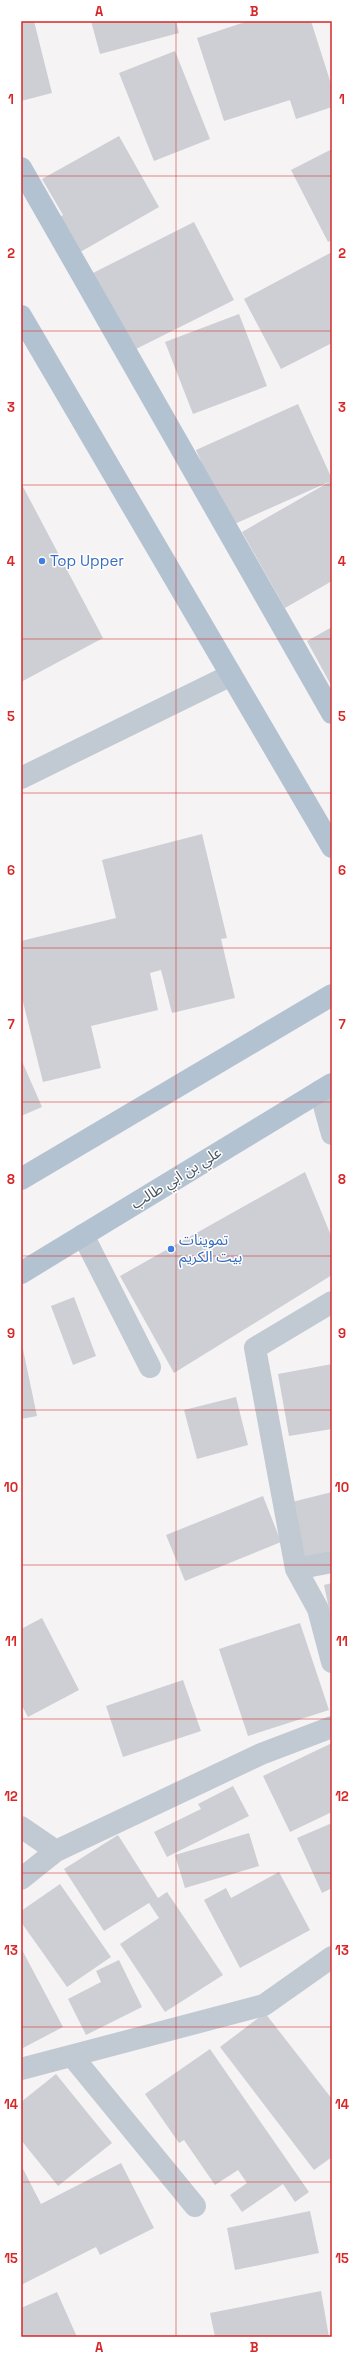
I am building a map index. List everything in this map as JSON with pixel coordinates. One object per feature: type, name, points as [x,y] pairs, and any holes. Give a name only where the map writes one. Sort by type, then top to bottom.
[{"type":"main road","points":[[21,168],[332,713]]},
{"type":"main road","points":[[21,316],[332,847]]},
{"type":"main road","points":[[21,1179],[332,995]]},
{"type":"main road","name":"علي بن ابي طالب","points":[[21,1273],[326,1087]]},
{"type":"street","points":[[21,778],[231,675]]},
{"type":"street","points":[[326,1087],[332,1134]]},
{"type":"street","points":[[84,1235],[150,1367]]},
{"type":"street","points":[[332,1302],[255,1348],[296,1569],[318,1609],[332,1662]]},
{"type":"street","points":[[296,1569],[332,1562]]},
{"type":"street","points":[[21,1879],[56,1851],[261,1754],[332,1727]]},
{"type":"street","points":[[21,1827],[56,1851]]},
{"type":"street","points":[[21,2069],[264,2005],[332,1956]]},
{"type":"street","points":[[72,2056],[195,2206]]},
{"type":"building","points":[[21,21],[34,21],[52,93],[21,101]]},
{"type":"building","points":[[91,21],[176,21],[179,33],[100,54]]},
{"type":"building","points":[[248,21],[311,21],[332,87],[332,107],[296,119],[290,100],[224,121],[197,38]]},
{"type":"building","points":[[175,51],[210,139],[154,161],[119,73]]},
{"type":"building","points":[[119,136],[159,207],[75,255],[55,220],[63,215],[42,179]]},
{"type":"building","points":[[332,149],[332,240],[328,242],[291,170]]},
{"type":"building","points":[[194,222],[234,300],[130,352],[91,274]]},
{"type":"building","points":[[332,252],[332,343],[281,369],[244,299]]},
{"type":"building","points":[[239,314],[267,386],[193,414],[165,342]]},
{"type":"building","points":[[298,404],[332,479],[332,581],[285,608],[242,532],[331,481],[230,526],[196,450]]},
{"type":"building","name":"Top Upper","points":[[21,483],[103,638],[21,682]]},
{"type":"building","points":[[332,627],[332,687],[307,641]]},
{"type":"building","points":[[202,834],[227,938],[221,939],[235,998],[172,1013],[161,970],[150,973],[158,1010],[91,1026],[101,1068],[43,1082],[21,994],[21,941],[116,918],[102,860]]},
{"type":"building","points":[[21,1059],[42,1107],[21,1116]]},
{"type":"building","points":[[305,1172],[332,1238],[332,1275],[174,1373],[120,1276]]},
{"type":"building","points":[[74,1297],[96,1356],[73,1365],[51,1306]]},
{"type":"building","points":[[21,1340],[37,1416],[21,1419]]},
{"type":"building","points":[[332,1364],[332,1429],[289,1436],[278,1374]]},
{"type":"building","points":[[236,1397],[248,1445],[197,1459],[184,1410]]},
{"type":"building","points":[[332,1492],[332,1551],[301,1558],[288,1503]]},
{"type":"building","points":[[263,1496],[281,1542],[185,1581],[166,1535]]},
{"type":"building","points":[[332,1583],[332,1618],[331,1618],[324,1585]]},
{"type":"building","points":[[42,1618],[79,1690],[28,1717],[21,1704],[21,1629]]},
{"type":"building","points":[[300,1623],[329,1710],[248,1736],[219,1649]]},
{"type":"building","points":[[183,1680],[201,1731],[123,1757],[106,1706]]},
{"type":"building","points":[[332,1743],[332,1812],[290,1832],[263,1776]]},
{"type":"building","points":[[233,1786],[249,1816],[167,1857],[154,1832],[201,1809],[198,1804]]},
{"type":"building","points":[[332,1823],[332,1888],[322,1893],[297,1838]]},
{"type":"building","points":[[249,1833],[259,1866],[185,1888],[175,1855]]},
{"type":"building","points":[[118,1835],[158,1898],[167,1892],[223,1975],[165,2012],[120,1944],[159,1918],[149,1903],[104,1931],[64,1869]]},
{"type":"building","points":[[279,1872],[310,1930],[240,1968],[204,1900],[226,1888],[231,1898]]},
{"type":"building","points":[[60,1884],[111,1957],[67,1987],[21,1922],[21,1911]]},
{"type":"building","points":[[21,1948],[63,2027],[21,2049]]},
{"type":"building","points":[[119,1960],[142,2007],[86,2035],[68,1999],[101,1982],[96,1971]]},
{"type":"building","points":[[265,2013],[332,2099],[332,2157],[314,2170],[220,2047]]},
{"type":"building","points":[[210,2049],[309,2192],[295,2202],[283,2184],[242,2212],[230,2195],[247,2183],[238,2170],[215,2185],[184,2140],[179,2143],[145,2094]]},
{"type":"building","points":[[56,2074],[112,2143],[58,2186],[21,2140],[21,2102]]},
{"type":"building","points":[[121,2163],[154,2228],[100,2255],[96,2247],[21,2285],[21,2165],[41,2204]]},
{"type":"building","points":[[310,2211],[319,2253],[235,2270],[227,2228]]},
{"type":"building","points":[[321,2291],[329,2337],[215,2337],[210,2313]]},
{"type":"building","points":[[57,2292],[77,2337],[21,2337],[21,2308]]},
{"type":"place","name":"Top Upper","points":[[42,561]]},
{"type":"place","name":"تموينات بيت الكريم","points":[[171,1249]]}]
